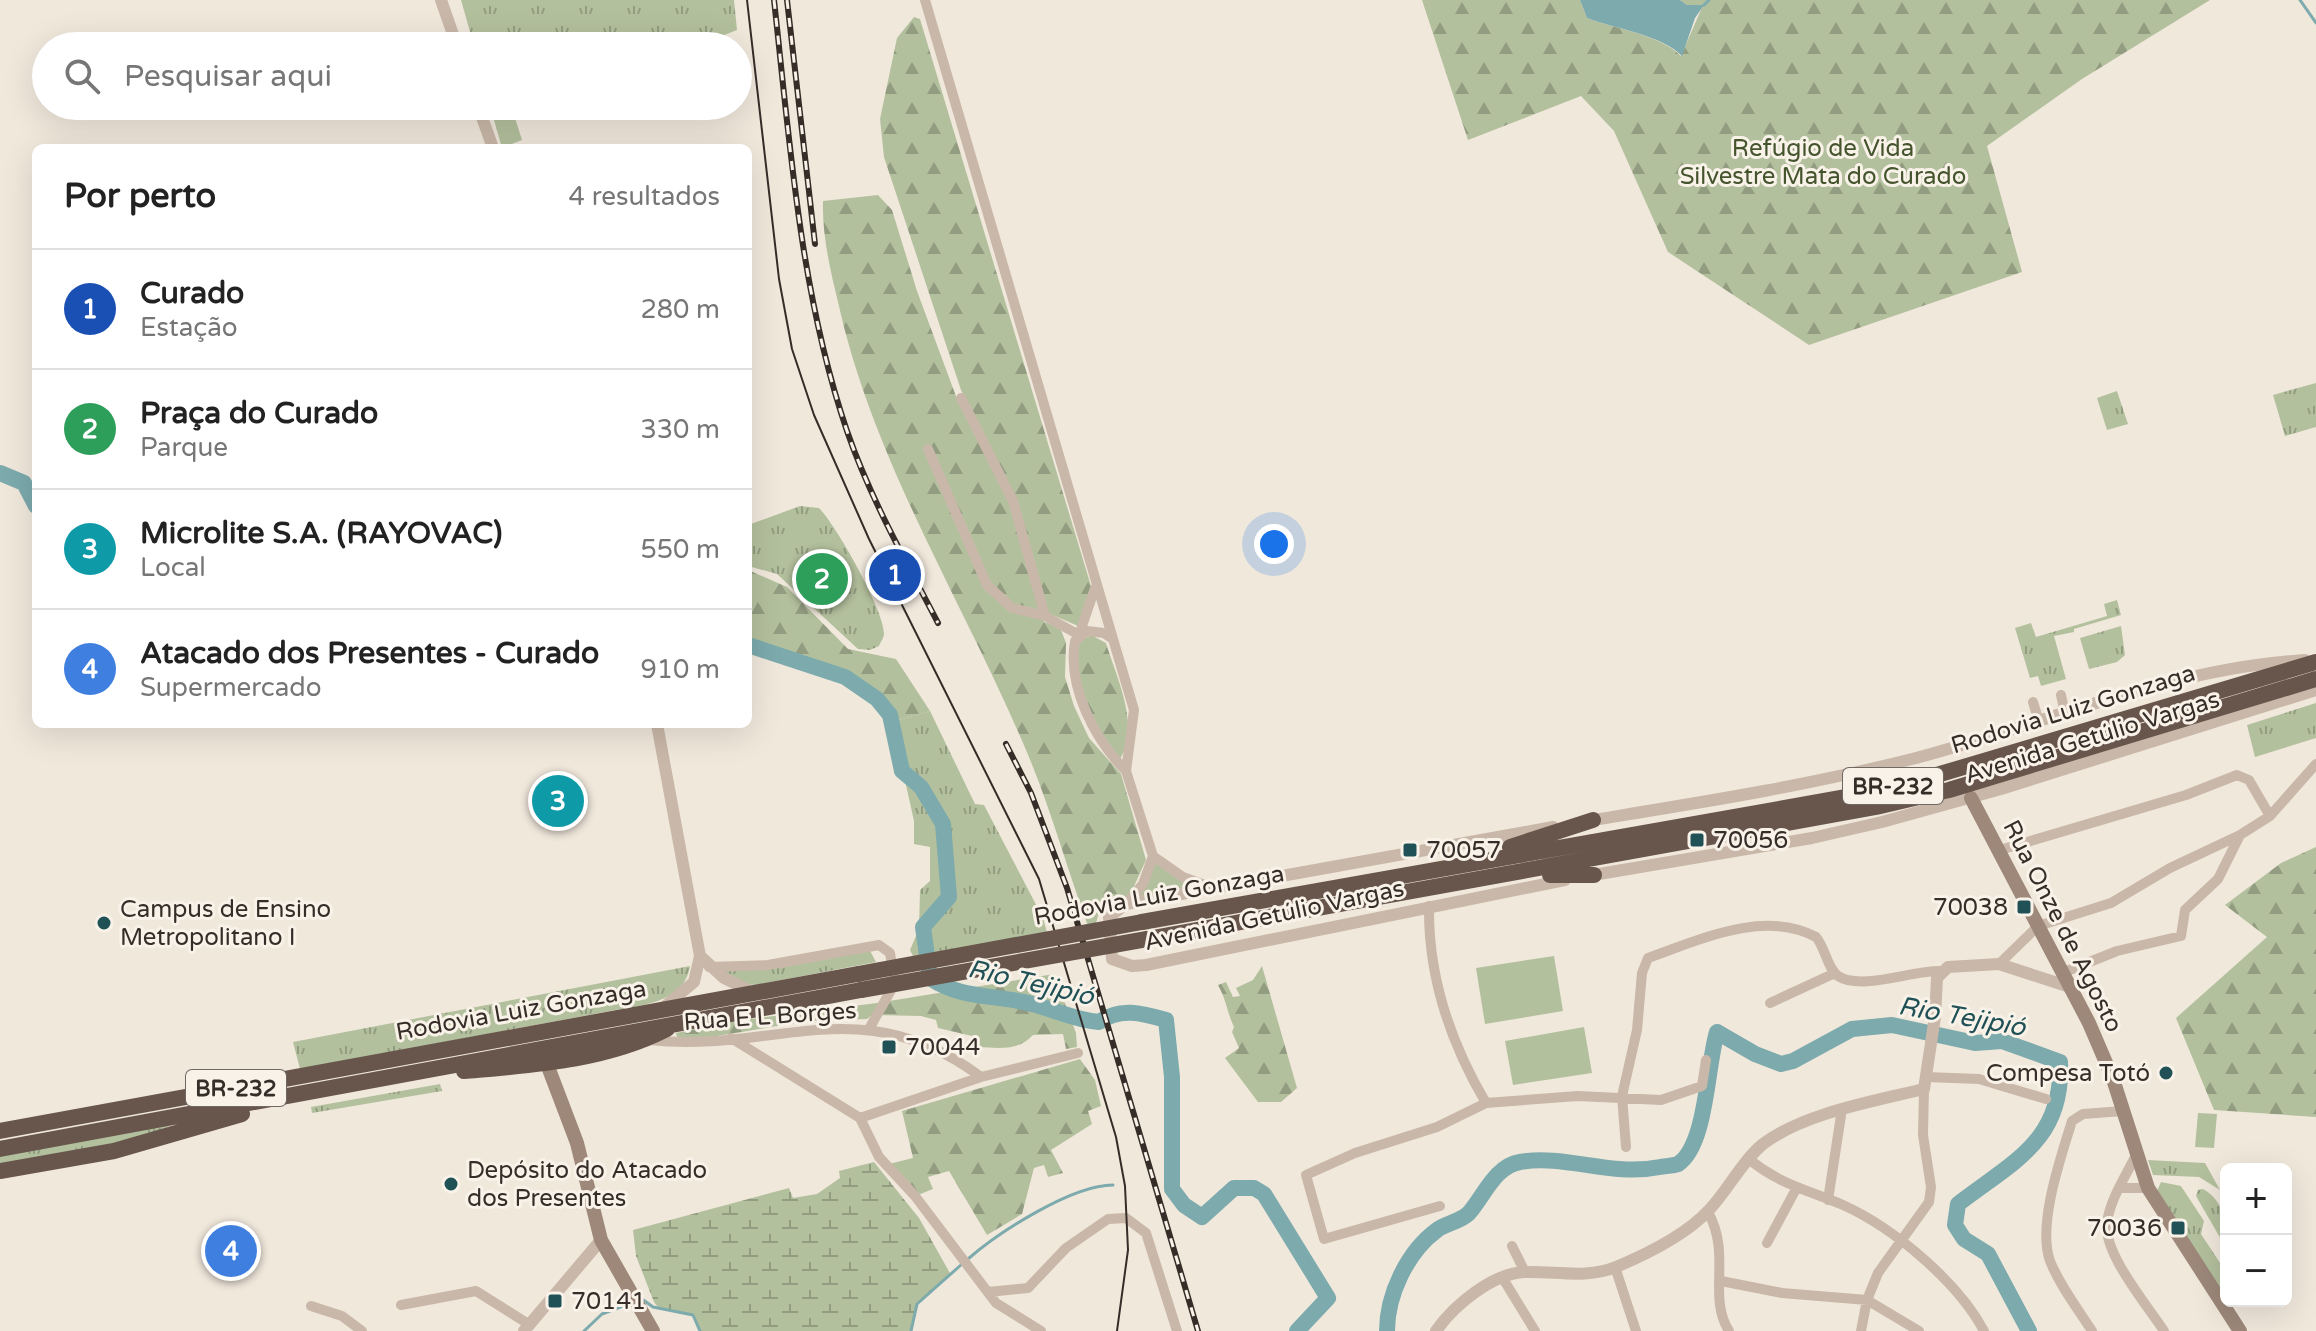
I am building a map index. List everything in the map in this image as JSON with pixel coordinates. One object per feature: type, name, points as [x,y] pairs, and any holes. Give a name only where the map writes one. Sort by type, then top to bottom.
[{"type":"highway","name":"Rodovia Luiz Gonzaga","points":[[1145,931],[1459,864],[1852,796],[1940,774],[2316,661]]},
{"type":"highway","name":"Rodovia Luiz Gonzaga","points":[[0,1149],[683,1021],[860,982],[1145,931],[1513,874],[1876,807],[1949,790],[2316,679]]},
{"type":"highway","points":[[1459,864],[1593,820]]},
{"type":"highway","points":[[1513,874],[1594,875]]},
{"type":"highway","name":"Rodovia Luiz Gonzaga","points":[[0,1131],[750,991],[860,982]]},
{"type":"highway","points":[[367,1078],[547,1064],[647,1040],[683,1021]]},
{"type":"highway","points":[[0,1171],[114,1151],[290,1100],[308,1091]]},
{"type":"main road","name":"Rua Onze de Agosto","points":[[1971,798],[2102,1052],[2148,1188],[2240,1331]]},
{"type":"main road","points":[[547,1064],[577,1143],[601,1240],[653,1331]]},
{"type":"street","points":[[441,0],[452,32]]},
{"type":"street","points":[[925,0],[979,174],[1095,586],[1134,710],[1126,771],[1153,856],[1143,884],[1126,904]]},
{"type":"street","points":[[483,120],[492,144]]},
{"type":"street","points":[[961,398],[1013,501],[1045,616]]},
{"type":"street","points":[[928,449],[987,585],[1012,608],[1045,616],[1079,635],[1095,631],[1113,639]]},
{"type":"street","points":[[1095,586],[1073,663],[1085,704],[1106,751],[1126,771]]},
{"type":"street","name":"Avenida Getúlio Vargas","points":[[2316,661],[2229,667],[1916,758],[1801,784],[1126,904],[1113,911],[1108,932],[1112,959],[1132,966],[1429,906],[1812,838],[1971,798],[2316,690]]},
{"type":"street","points":[[2061,695],[2065,714]]},
{"type":"street","points":[[2033,702],[2039,722]]},
{"type":"street","points":[[658,728],[700,956],[694,982],[663,1008]]},
{"type":"street","points":[[1999,964],[2038,926],[2111,903],[2192,856],[2240,835],[2270,816],[2316,764]]},
{"type":"street","points":[[2000,850],[2242,775],[2249,780],[2270,816]]},
{"type":"street","points":[[1626,1147],[1622,1096],[1637,1030],[1642,973],[1648,958],[1738,929],[1766,926],[1816,937],[1835,973],[1852,980],[1940,971],[1966,963],[1999,964],[2066,980],[2117,951],[2181,936],[2185,910],[2218,879],[2240,835]]},
{"type":"street","points":[[1153,856],[1183,877],[1213,888]]},
{"type":"street","points":[[1429,906],[1434,972],[1448,1026],[1458,1054],[1486,1103]]},
{"type":"street","points":[[709,967],[768,965],[879,945],[890,953],[895,983],[869,1029]]},
{"type":"street","points":[[700,956],[709,967],[750,991]]},
{"type":"street","points":[[1861,1331],[1867,1300],[1878,1273],[1927,1208],[1930,1196],[1923,1135],[1925,1083],[1935,1017],[1935,987],[1940,971]]},
{"type":"street","points":[[1770,1003],[1835,973]]},
{"type":"street","name":"Rua E L Borges","points":[[647,1040],[690,1044],[817,1028],[869,1029],[923,1046],[981,1077]]},
{"type":"street","points":[[731,1038],[860,1118],[879,1157],[1002,1309],[1041,1331]]},
{"type":"street","points":[[860,1118],[981,1077],[1078,1053]]},
{"type":"street","points":[[1440,1206],[1324,1239],[1306,1175],[1355,1153],[1437,1127],[1486,1103],[1521,1098],[1622,1096],[1661,1100],[1702,1086],[1706,1060]]},
{"type":"street","points":[[1436,1331],[1468,1298],[1502,1277],[1525,1272],[1589,1274],[1615,1267],[1681,1233],[1708,1212],[1763,1144],[1842,1109],[1925,1083],[1979,1079],[2046,1099]]},
{"type":"street","points":[[1828,1200],[1842,1109]]},
{"type":"street","points":[[2092,1331],[2057,1275],[2047,1247],[2048,1211],[2072,1121],[2083,1114],[2123,1111]]},
{"type":"street","points":[[2136,1155],[2108,1218],[2109,1243],[2164,1331]]},
{"type":"street","points":[[1750,1160],[1796,1189],[1856,1211],[1899,1242],[1954,1287],[1984,1331]]},
{"type":"street","points":[[2119,1188],[2148,1188]]},
{"type":"street","points":[[1767,1243],[1796,1189]]},
{"type":"street","points":[[1708,1212],[1720,1248],[1719,1311],[1729,1331]]},
{"type":"street","points":[[988,1292],[1028,1288],[1066,1248],[1108,1219],[1126,1218],[1146,1233],[1177,1331]]},
{"type":"street","points":[[401,1305],[476,1291],[527,1328],[601,1240]]},
{"type":"street","points":[[1512,1246],[1525,1272]]},
{"type":"street","points":[[1615,1267],[1636,1331]]},
{"type":"street","points":[[1502,1277],[1535,1331]]},
{"type":"street","points":[[1721,1281],[1782,1293],[1867,1300],[1919,1331]]},
{"type":"street","points":[[311,1306],[342,1316],[362,1331]]},
{"type":"green space","points":[[461,0],[734,0],[737,30],[732,32],[470,32]]},
{"type":"green space","name":"Refúgio de Vida Silvestre Mata do Curado","points":[[1422,0],[1580,0],[1587,18],[1650,38],[1681,56],[1703,5],[1687,5],[1680,0],[2210,0],[2082,79],[1987,146],[2022,272],[1809,345],[1668,252],[1614,131],[1581,96],[1468,140]]},
{"type":"green space","points":[[914,17],[920,19],[1091,586],[1078,626],[1048,613],[1015,498],[961,390],[884,157],[880,119],[897,38]]},
{"type":"green space","points":[[494,120],[516,120],[522,140],[501,144]]},
{"type":"green space","points":[[878,195],[892,210],[917,291],[957,399],[1010,504],[1044,622],[1060,627],[1066,643],[1065,677],[1074,706],[1089,738],[1121,774],[1146,860],[1130,895],[1100,909],[1096,923],[1088,926],[1032,765],[895,472],[853,360],[829,265],[823,201]]},
{"type":"green space","points":[[2316,383],[2316,427],[2285,436],[2273,395]]},
{"type":"green space","points":[[2117,391],[2128,424],[2107,430],[2097,398]]},
{"type":"green space","points":[[800,506],[819,508],[847,549],[876,606],[884,635],[879,646],[870,650],[858,649],[777,574],[752,567],[752,524]]},
{"type":"green space","points":[[752,572],[787,587],[848,649],[896,659],[930,711],[892,722],[884,706],[870,692],[852,680],[808,662],[752,646]]},
{"type":"green space","points":[[2117,600],[2121,615],[2054,636],[2066,679],[2041,686],[2038,676],[2030,678],[2015,628],[2031,623],[2036,637],[2107,616],[2104,604]]},
{"type":"green space","points":[[2121,626],[2125,655],[2117,662],[2089,669],[2080,638]]},
{"type":"green space","points":[[1091,635],[1106,643],[1125,702],[1128,733],[1119,760],[1094,719],[1078,673],[1079,642]]},
{"type":"green space","points":[[2316,703],[2316,738],[2255,757],[2247,725]]},
{"type":"green space","points":[[930,711],[975,804],[984,805],[1043,918],[1048,936],[915,960],[910,950],[919,929],[920,890],[930,881],[930,847],[914,844],[914,821],[892,722]]},
{"type":"green space","points":[[2316,847],[2316,1117],[2214,1110],[2176,1018],[2267,937],[2225,905],[2281,863]]},
{"type":"green space","points":[[1154,863],[1204,888],[1133,900]]},
{"type":"green space","points":[[868,947],[876,962],[756,985],[742,984],[717,970]]},
{"type":"green space","points":[[1554,956],[1563,1011],[1485,1024],[1476,968]]},
{"type":"green space","points":[[690,966],[686,979],[670,995],[634,1007],[300,1069],[293,1042]]},
{"type":"green space","points":[[1262,966],[1297,1088],[1281,1102],[1258,1102],[1225,1058],[1239,1048],[1218,985],[1226,982],[1233,997],[1240,996],[1236,988],[1253,980]]},
{"type":"green space","points":[[1054,974],[1076,1033],[1077,1047],[1066,1049],[1063,1034],[1033,1035],[1021,1044],[1008,1047],[978,1047],[972,1036],[938,1028],[936,1020],[921,1016],[872,1015],[867,1019],[807,1021],[693,1040],[678,1040],[676,1033],[735,1021],[877,1003]]},
{"type":"green space","points":[[1584,1027],[1592,1073],[1513,1085],[1505,1041]]},
{"type":"green space","points":[[1080,1059],[1095,1080],[1101,1106],[1088,1111],[1092,1124],[1051,1150],[1063,1173],[1048,1177],[1044,1165],[1034,1168],[1022,1214],[987,1235],[949,1171],[928,1177],[933,1189],[918,1195],[889,1164],[913,1158],[902,1111]]},
{"type":"green space","points":[[440,1084],[442,1091],[312,1113],[311,1107]]},
{"type":"green space","points":[[2198,1113],[2217,1114],[2214,1148],[2195,1147]]},
{"type":"green space","points":[[182,1121],[123,1145],[0,1167],[0,1153]]},
{"type":"green space","points":[[2148,1160],[2205,1163],[2220,1190],[2199,1177],[2153,1175]]},
{"type":"green space","points":[[874,1162],[919,1218],[951,1275],[917,1304],[911,1331],[700,1331],[693,1315],[658,1307],[654,1302],[636,1256],[633,1230],[789,1188],[793,1198],[817,1194],[840,1178],[839,1171]]},
{"type":"green space","points":[[2161,1182],[2181,1186],[2204,1221],[2201,1234],[2220,1263],[2220,1288],[2157,1191]]},
{"type":"green space","points":[[2203,1189],[2211,1194],[2220,1207],[2220,1238],[2196,1196],[2198,1190]]},
{"type":"water","points":[[1580,0],[1680,0],[1687,5],[1704,5],[1695,18],[1682,56],[1651,38],[1587,18]]},
{"type":"waterway","points":[[1704,5],[1709,0]]},
{"type":"waterway","points":[[2300,0],[2316,23]]},
{"type":"waterway","name":"Rio Tejipió","points":[[0,473],[24,483],[32,498]]},
{"type":"waterway","name":"Rio Tejipió","points":[[752,646],[845,677],[877,699],[890,715],[902,771],[921,787],[943,824],[949,897],[923,927],[930,978],[955,990],[1041,1006],[1090,1021],[1099,1022],[1123,1013],[1166,1020],[1172,1077],[1172,1189],[1184,1205],[1202,1217],[1234,1188],[1254,1188],[1264,1194],[1328,1298],[1297,1331]]},
{"type":"waterway","name":"Rio Tejipió","points":[[1387,1331],[1395,1289],[1408,1262],[1437,1230],[1469,1213],[1504,1169],[1520,1162],[1537,1160],[1624,1169],[1678,1164],[1695,1140],[1705,1103],[1717,1032],[1755,1054],[1781,1064],[1793,1061],[1852,1029],[1892,1025],[1975,1043],[2002,1041],[2060,1062],[2059,1089],[2044,1131],[2015,1161],[1958,1204],[1955,1225],[1964,1239],[1988,1254],[2029,1331]]},
{"type":"waterway","points":[[968,1259],[998,1236],[1057,1201],[1096,1187],[1113,1185]]},
{"type":"waterway","points":[[911,1331],[917,1304],[962,1264]]},
{"type":"waterway","points":[[642,1299],[653,1307],[693,1315],[700,1331]]},
{"type":"waterway","points":[[584,1331],[602,1314],[631,1303]]},
{"type":"tram line","points":[[747,0],[751,32]]},
{"type":"tram line","points":[[752,44],[779,279],[792,349],[814,415],[869,539],[1039,879],[1116,1137],[1125,1186],[1128,1250],[1117,1331]]},
{"type":"railway","points":[[774,0],[807,272],[831,379],[866,481],[938,623]]},
{"type":"railway","points":[[787,0],[815,244]]},
{"type":"railway","points":[[1006,744],[1031,793],[1067,888],[1198,1331]]},
{"type":"place","name":"Curado","points":[[895,575]]},
{"type":"place","name":"Praça do Curado","points":[[822,579]]},
{"type":"place","name":"Microlite S.A. (RAYOVAC)","points":[[558,801]]},
{"type":"place","name":"70056","points":[[1697,840]]},
{"type":"place","name":"70057","points":[[1410,850]]},
{"type":"place","name":"70038","points":[[2024,907]]},
{"type":"place","name":"Campus de Ensino Metropolitano I","points":[[104,923]]},
{"type":"place","name":"70044","points":[[889,1047]]},
{"type":"place","name":"Compesa Totó","points":[[2166,1073]]},
{"type":"place","name":"Depósito do Atacado dos Presentes","points":[[451,1184]]},
{"type":"place","name":"70036","points":[[2178,1228]]},
{"type":"place","name":"Atacado dos Presentes - Curado","points":[[231,1251]]},
{"type":"place","name":"70141","points":[[555,1301]]}]
